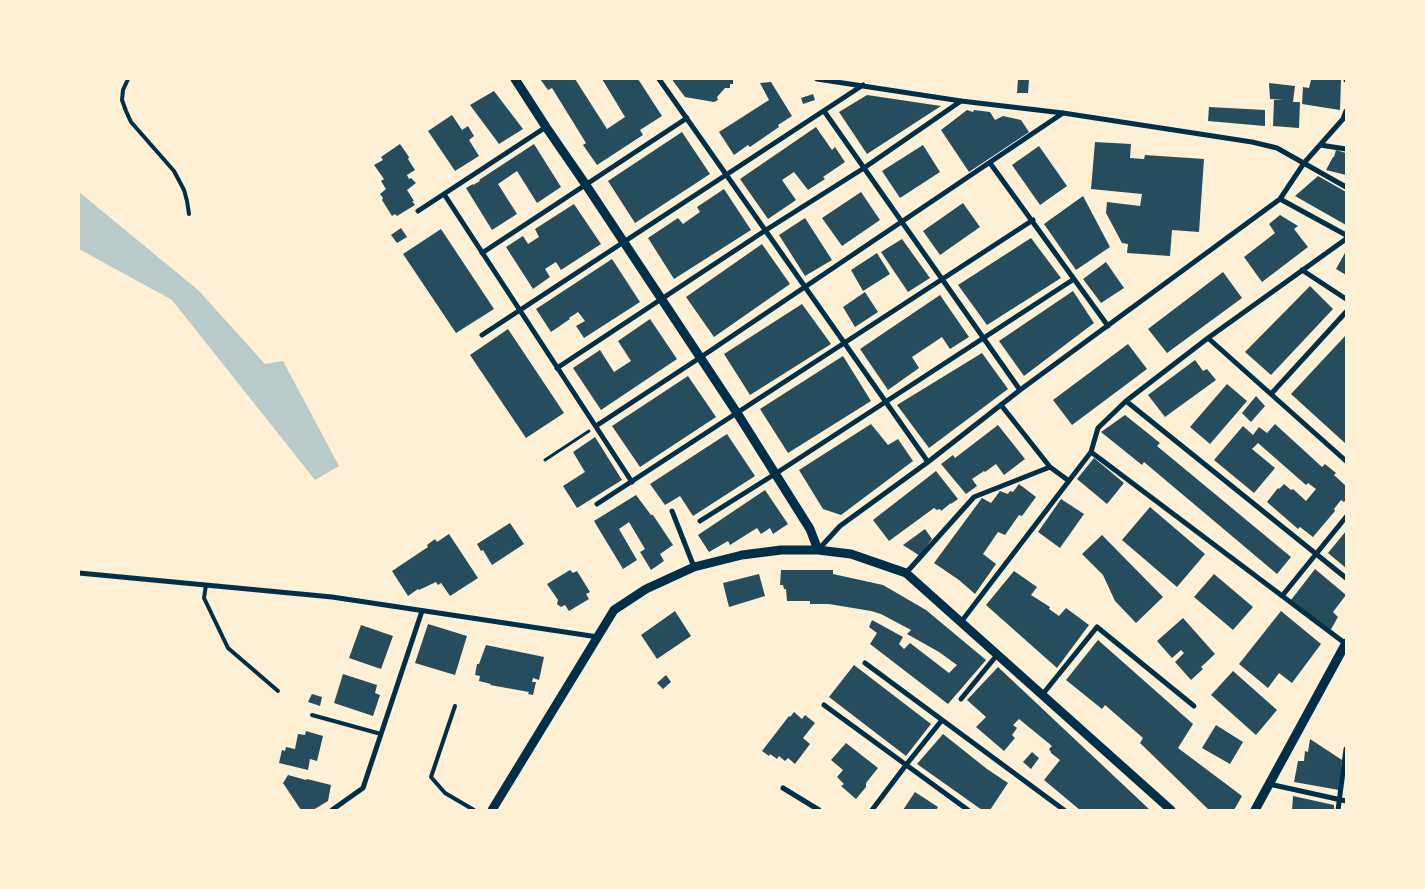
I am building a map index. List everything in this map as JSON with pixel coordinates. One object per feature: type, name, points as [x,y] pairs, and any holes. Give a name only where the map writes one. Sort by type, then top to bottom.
[{"type":"street","points":[[515,79],[701,357],[810,529],[818,550]]},
{"type":"street","points":[[659,79],[928,462]]},
{"type":"street","points":[[817,79],[961,101],[1063,113],[1252,142],[1277,148],[1346,187]]},
{"type":"street","points":[[482,336],[863,86]]},
{"type":"street","points":[[557,368],[766,230],[864,168],[961,101]]},
{"type":"street","points":[[824,111],[1020,390]]},
{"type":"street","points":[[818,550],[840,526],[928,462],[1020,390],[1280,199],[1304,163],[1345,120],[1346,111]]},
{"type":"street","points":[[596,426],[1063,113]]},
{"type":"street","points":[[482,253],[687,118]]},
{"type":"street","points":[[418,211],[546,127]]},
{"type":"street","points":[[1320,145],[1346,149]]},
{"type":"street","points":[[990,163],[1108,326]]},
{"type":"street","points":[[444,194],[632,482]]},
{"type":"street","points":[[961,622],[1092,452],[1098,428],[1126,401],[1208,338],[1346,237],[1280,199]]},
{"type":"street","points":[[596,504],[1033,220]]},
{"type":"street","points":[[1302,270],[1346,299]]},
{"type":"street","points":[[700,521],[1074,279]]},
{"type":"street","points":[[1271,394],[1346,312]]},
{"type":"street","points":[[1208,338],[1346,460]]},
{"type":"street","points":[[1126,401],[1346,578]]},
{"type":"street","points":[[1001,405],[1050,467],[1069,481]]},
{"type":"street","points":[[1092,452],[1346,644],[1256,810]]},
{"type":"street","points":[[906,573],[974,497],[1050,467]]},
{"type":"street","points":[[672,511],[694,567]]},
{"type":"street","points":[[1282,596],[1346,517]]},
{"type":"street","points":[[492,810],[614,610],[646,590],[694,567],[742,554],[781,550],[818,550],[851,554],[906,573],[1171,810]]},
{"type":"street","points":[[79,572],[332,597],[598,637]]},
{"type":"street","points":[[332,810],[363,788],[422,611]]},
{"type":"street","points":[[1042,695],[1097,627],[1194,706]]},
{"type":"street","points":[[961,699],[997,655]]},
{"type":"street","points":[[865,663],[1064,810]]},
{"type":"street","points":[[824,705],[968,810]]},
{"type":"street","points":[[872,810],[942,720]]},
{"type":"street","points":[[1338,810],[1346,749]]},
{"type":"street","points":[[1269,784],[1346,801]]},
{"type":"street","points":[[783,788],[819,810]]},
{"type":"lane","points":[[128,79],[123,90],[122,100],[126,111],[131,122],[174,171],[184,190],[189,214]]},
{"type":"lane","points":[[206,585],[204,598],[228,648],[278,691]]},
{"type":"lane","points":[[455,706],[431,777],[445,793],[474,810]]},
{"type":"lane","points":[[312,715],[381,734]]},
{"type":"path","points":[[544,460],[596,426]]},
{"type":"shaded area","points":[[79,192],[198,290],[265,364],[283,361],[339,466],[315,480],[172,300],[79,249]]},
{"type":"building","points":[[540,79],[575,79],[607,129],[625,117],[602,79],[638,79],[662,116],[640,130],[643,135],[597,165],[583,145],[586,143],[552,88],[548,90]]},
{"type":"building","points":[[673,79],[728,79],[733,80],[733,84],[730,84],[730,88],[725,88],[717,97],[718,100],[714,102],[685,97]]},
{"type":"building","points":[[1018,79],[1029,79],[1028,93],[1017,93]]},
{"type":"building","points":[[1311,80],[1341,80],[1340,110],[1302,104],[1303,87],[1309,88]]},
{"type":"building","points":[[771,82],[792,116],[750,147],[748,145],[734,155],[719,132],[769,100],[760,83]]},
{"type":"building","points":[[1269,83],[1295,86],[1293,102],[1300,102],[1299,128],[1273,126],[1274,100],[1284,100],[1270,99]]},
{"type":"building","points":[[494,91],[523,129],[499,144],[470,105]]},
{"type":"building","points":[[813,94],[815,100],[803,104],[801,98]]},
{"type":"building","points":[[867,95],[941,106],[867,154],[839,112]]},
{"type":"building","points":[[1209,107],[1265,110],[1265,126],[1208,121]]},
{"type":"building","points":[[967,110],[990,112],[995,120],[1003,116],[1021,120],[1029,132],[969,172],[941,130]]},
{"type":"building","points":[[452,115],[462,130],[468,126],[474,136],[469,140],[479,156],[455,171],[428,131]]},
{"type":"building","points":[[816,127],[832,150],[835,147],[845,162],[808,190],[794,172],[782,180],[796,200],[768,219],[740,179]]},
{"type":"building","points":[[682,132],[710,174],[635,223],[608,181]]},
{"type":"building","points":[[1095,142],[1131,144],[1130,158],[1144,159],[1145,155],[1204,159],[1199,232],[1172,230],[1170,256],[1127,253],[1128,244],[1122,243],[1106,213],[1107,202],[1140,206],[1142,194],[1091,189]]},
{"type":"building","points":[[400,144],[415,170],[407,175],[409,179],[411,178],[416,183],[407,190],[415,205],[397,216],[395,214],[392,216],[380,194],[386,189],[381,181],[384,179],[374,165],[383,160],[381,157]]},
{"type":"building","points":[[534,144],[561,187],[537,203],[517,171],[498,184],[517,214],[492,230],[466,188],[480,181]]},
{"type":"building","points":[[923,145],[940,172],[900,198],[882,171]]},
{"type":"building","points":[[1039,146],[1067,186],[1040,205],[1012,165]]},
{"type":"building","points":[[1336,150],[1346,153],[1346,175],[1326,170]]},
{"type":"building","points":[[1318,176],[1346,192],[1346,225],[1295,196]]},
{"type":"building","points":[[724,189],[751,230],[674,279],[648,238],[678,218],[683,224],[700,212],[697,207]]},
{"type":"building","points":[[861,192],[880,220],[842,246],[822,218]]},
{"type":"building","points":[[1083,196],[1110,247],[1076,270],[1044,224]]},
{"type":"building","points":[[963,203],[980,227],[940,255],[923,231]]},
{"type":"building","points":[[574,204],[601,244],[561,270],[556,262],[545,269],[550,277],[533,289],[506,247],[523,236],[528,244],[539,237],[535,229]]},
{"type":"building","points":[[1280,215],[1298,226],[1294,229],[1308,247],[1262,282],[1244,257],[1275,233],[1269,224]]},
{"type":"building","points":[[805,218],[832,260],[805,276],[779,235]]},
{"type":"building","points":[[401,228],[407,237],[397,243],[391,235]]},
{"type":"building","points":[[441,229],[494,309],[456,333],[403,254]]},
{"type":"building","points":[[1031,238],[1061,278],[987,325],[958,285]]},
{"type":"building","points":[[902,239],[930,278],[908,292],[881,252]]},
{"type":"building","points":[[762,244],[790,284],[714,337],[686,297]]},
{"type":"building","points":[[1346,251],[1346,275],[1336,269]]},
{"type":"building","points":[[877,253],[890,274],[863,291],[851,270]]},
{"type":"building","points":[[612,259],[640,302],[584,338],[576,326],[585,321],[578,312],[551,332],[536,309]]},
{"type":"building","points":[[1106,262],[1124,288],[1101,303],[1083,279]]},
{"type":"building","points":[[1223,272],[1242,298],[1167,353],[1148,329]]},
{"type":"building","points":[[1310,286],[1333,309],[1271,375],[1245,352]]},
{"type":"building","points":[[1073,291],[1094,323],[1024,376],[999,341]]},
{"type":"building","points":[[865,292],[878,312],[855,327],[843,307]]},
{"type":"building","points":[[940,295],[969,337],[950,349],[942,337],[912,357],[919,368],[888,390],[860,349]]},
{"type":"building","points":[[802,304],[831,344],[750,395],[724,354]]},
{"type":"building","points":[[650,319],[677,359],[601,410],[573,368],[600,350],[614,372],[631,361],[618,341]]},
{"type":"building","points":[[508,329],[564,413],[526,438],[470,355]]},
{"type":"building","points":[[1346,335],[1346,444],[1291,394]]},
{"type":"building","points":[[1128,344],[1147,369],[1072,425],[1053,400]]},
{"type":"building","points":[[982,353],[1008,389],[929,448],[897,405]]},
{"type":"building","points":[[843,356],[871,401],[788,453],[760,409]]},
{"type":"building","points":[[1195,360],[1203,371],[1207,369],[1216,380],[1165,417],[1148,395]]},
{"type":"building","points":[[688,376],[716,417],[640,467],[612,426]]},
{"type":"building","points":[[1227,384],[1247,401],[1210,444],[1190,427]]},
{"type":"building","points":[[1256,396],[1265,406],[1251,422],[1242,413]]},
{"type":"building","points":[[1125,415],[1160,443],[1157,446],[1291,557],[1277,574],[1144,462],[1142,465],[1101,432]]},
{"type":"building","points":[[871,424],[888,445],[898,439],[913,461],[841,515],[823,509],[799,470]]},
{"type":"building","points":[[1275,424],[1322,467],[1325,464],[1336,473],[1334,475],[1346,486],[1346,500],[1344,502],[1341,500],[1334,509],[1335,511],[1313,537],[1300,527],[1298,529],[1267,502],[1278,488],[1284,484],[1291,490],[1293,489],[1306,501],[1316,489],[1308,483],[1306,485],[1258,443],[1252,449],[1275,468],[1254,493],[1214,460],[1243,426],[1253,435],[1259,427],[1267,433]]},
{"type":"building","points":[[998,425],[1025,459],[1004,475],[996,464],[984,471],[972,479],[977,486],[966,494],[941,464],[953,455],[955,458]]},
{"type":"building","points":[[727,434],[755,476],[693,516],[680,496],[665,505],[650,484]]},
{"type":"building","points":[[595,437],[622,480],[577,508],[563,486],[585,472],[573,452]]},
{"type":"building","points":[[1094,458],[1124,483],[1107,504],[1077,479]]},
{"type":"building","points":[[936,471],[958,499],[941,511],[934,508],[889,541],[873,520]]},
{"type":"building","points":[[1019,484],[1036,497],[1022,516],[1019,515],[1005,535],[998,532],[983,554],[996,564],[975,594],[959,580],[934,563],[982,498],[991,503],[1000,491],[1008,494],[1010,491],[1013,492]]},
{"type":"building","points":[[765,490],[788,524],[773,534],[770,528],[761,534],[757,528],[730,545],[728,541],[709,552],[698,535]]},
{"type":"building","points":[[636,495],[651,515],[653,515],[673,545],[660,554],[664,561],[651,570],[640,552],[645,549],[629,522],[619,529],[637,560],[623,569],[594,521]]},
{"type":"building","points":[[1061,499],[1084,514],[1060,548],[1038,532]]},
{"type":"building","points":[[1150,507],[1205,554],[1177,587],[1122,540]]},
{"type":"building","points":[[510,523],[524,544],[492,565],[477,544]]},
{"type":"building","points":[[925,529],[932,539],[920,556],[903,545]]},
{"type":"building","points":[[1346,531],[1346,568],[1328,553]]},
{"type":"building","points":[[449,534],[478,578],[450,596],[441,583],[438,585],[436,582],[418,589],[408,596],[392,571],[428,547],[427,545],[435,539],[437,542]]},
{"type":"building","points":[[1102,535],[1163,597],[1136,623],[1115,601],[1103,575],[1082,554]]},
{"type":"building","points":[[1315,569],[1346,595],[1333,612],[1338,617],[1330,631],[1291,600]]},
{"type":"building","points":[[570,570],[573,573],[577,571],[590,592],[586,594],[589,599],[569,611],[565,605],[561,607],[557,604],[558,600],[547,584]]},
{"type":"building","points":[[781,570],[833,570],[833,574],[883,585],[926,610],[986,660],[948,704],[870,644],[877,633],[869,627],[872,620],[903,637],[899,644],[904,649],[910,643],[949,673],[957,665],[939,652],[907,634],[911,630],[881,614],[829,604],[810,604],[810,601],[787,601],[786,589],[784,589],[783,585],[780,585]]},
{"type":"building","points":[[1014,571],[1037,587],[1031,595],[1050,607],[1049,609],[1059,616],[1066,608],[1089,625],[1057,668],[986,605]]},
{"type":"building","points":[[759,574],[765,596],[729,607],[723,583]]},
{"type":"building","points":[[1214,574],[1253,607],[1233,630],[1194,597]]},
{"type":"building","points":[[675,611],[691,636],[657,659],[641,635]]},
{"type":"building","points":[[1281,611],[1321,644],[1292,683],[1279,673],[1268,688],[1239,664]]},
{"type":"building","points":[[1183,618],[1215,654],[1191,680],[1175,662],[1184,653],[1181,650],[1172,658],[1157,641]]},
{"type":"building","points":[[428,624],[467,636],[455,675],[415,663]]},
{"type":"building","points":[[361,625],[393,636],[381,669],[349,658]]},
{"type":"building","points":[[1098,640],[1193,724],[1178,748],[1242,796],[1234,810],[1209,810],[1140,743],[1143,738],[1105,705],[1102,709],[1066,680]]},
{"type":"building","points":[[486,645],[544,657],[539,680],[533,678],[532,682],[536,682],[533,695],[528,694],[529,692],[490,685],[479,681],[480,676],[475,675],[477,664],[479,664]]},
{"type":"building","points":[[854,665],[931,724],[906,756],[829,697]]},
{"type":"building","points":[[998,667],[1150,810],[1080,810],[1044,780],[1060,760],[1051,753],[1049,749],[1052,746],[1019,719],[1013,725],[1017,728],[1012,735],[1015,738],[1004,751],[976,727],[986,717],[967,700]]},
{"type":"building","points":[[1233,671],[1277,710],[1256,735],[1211,695]]},
{"type":"building","points":[[343,674],[377,685],[375,693],[380,695],[373,716],[334,703]]},
{"type":"building","points":[[666,675],[671,682],[663,689],[657,683]]},
{"type":"building","points":[[312,694],[322,697],[320,706],[308,702]]},
{"type":"building","points":[[794,712],[802,719],[805,715],[815,723],[803,738],[810,744],[795,764],[788,758],[785,761],[779,756],[777,759],[762,751]]},
{"type":"building","points":[[1216,725],[1243,742],[1230,764],[1202,748]]},
{"type":"building","points":[[306,731],[323,736],[317,761],[310,759],[308,770],[279,763],[282,750],[285,751],[286,747],[295,749],[298,734],[305,735]]},
{"type":"building","points":[[943,734],[1008,783],[990,810],[982,810],[917,764]]},
{"type":"building","points":[[1310,739],[1342,760],[1339,790],[1294,782],[1298,761],[1304,761],[1305,751],[1308,752]]},
{"type":"building","points":[[846,743],[878,768],[856,799],[841,786],[844,784],[837,777],[843,770],[831,760]]},
{"type":"building","points":[[1032,752],[1039,758],[1031,769],[1023,762]]},
{"type":"building","points":[[288,775],[331,785],[328,801],[313,810],[301,810],[283,783]]},
{"type":"building","points":[[915,792],[938,807],[936,810],[903,810]]},
{"type":"building","points":[[1293,796],[1334,805],[1334,810],[1292,810]]}]
